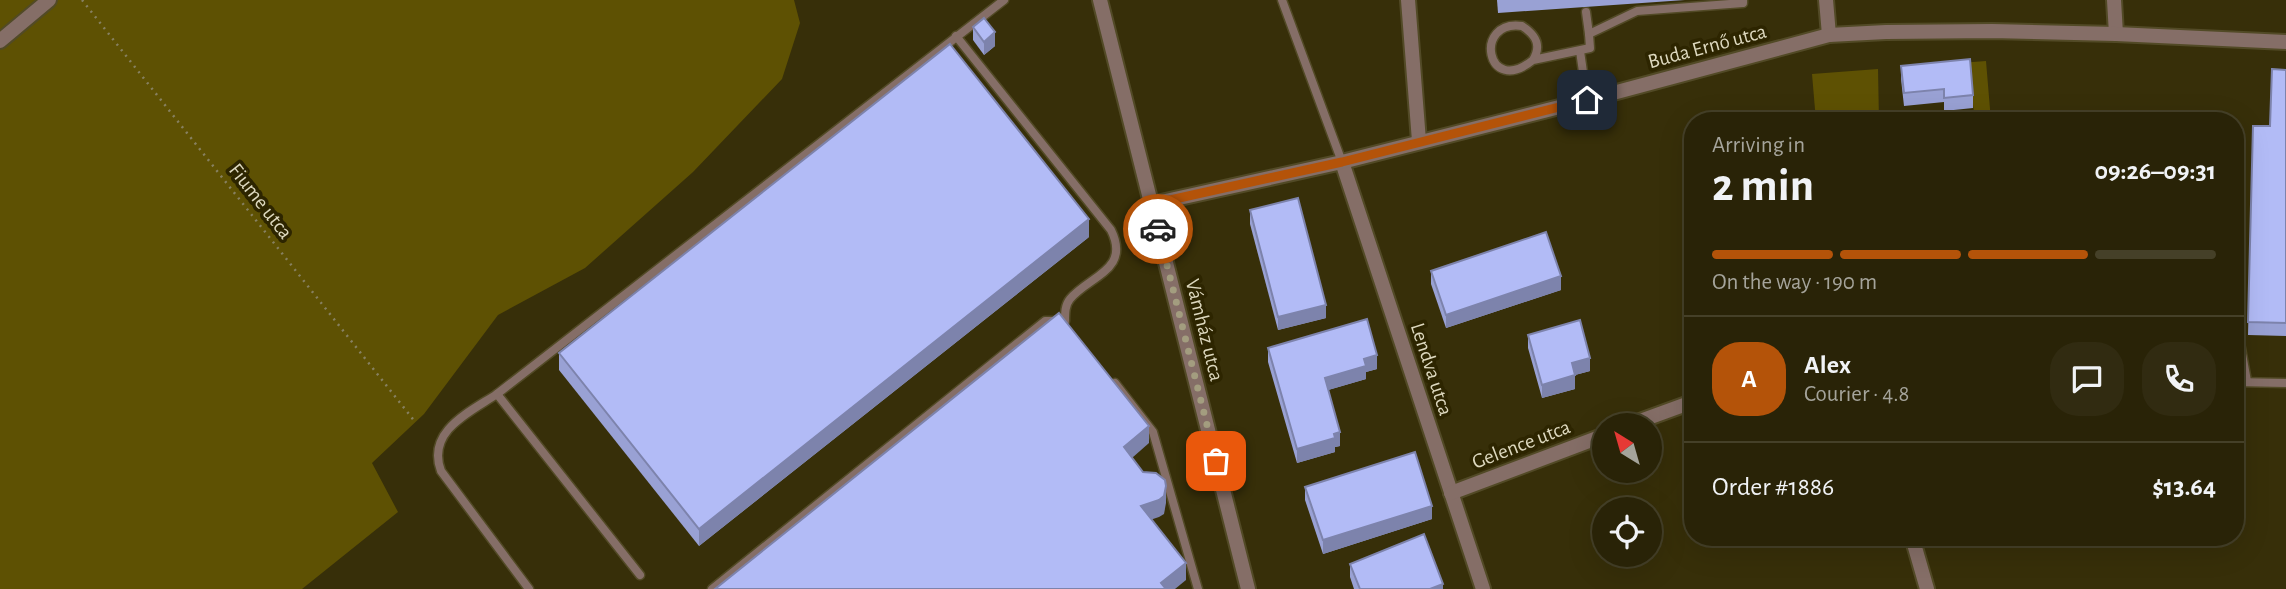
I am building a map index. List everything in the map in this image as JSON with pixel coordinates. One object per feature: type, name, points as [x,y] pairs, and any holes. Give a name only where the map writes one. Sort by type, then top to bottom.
[{"type":"street","points":[[0,41],[49,0]]},
{"type":"street","name":"Vámház utca","points":[[1100,0],[1248,589]]},
{"type":"street","points":[[1408,0],[1419,141]]},
{"type":"street","points":[[1826,0],[1829,35]]},
{"type":"street","points":[[2114,0],[2116,34]]},
{"type":"street","name":"Buda Ernő utca","points":[[1152,204],[1342,162],[1829,35],[1886,32],[2116,34],[2286,43]]},
{"type":"street","name":"Lendva utca","points":[[1342,162],[1483,589]]},
{"type":"street","points":[[1662,413],[1684,405]]},
{"type":"street","name":"Gelence utca","points":[[1451,493],[1592,440]]},
{"type":"street","points":[[1915,546],[1927,589]]},
{"type":"lane","points":[[529,589],[446,480],[438,463],[439,446],[450,425],[497,394],[1004,0]]},
{"type":"lane","points":[[1282,0],[1342,162]]},
{"type":"lane","points":[[1589,34],[1637,11],[1743,3],[1743,0]]},
{"type":"lane","points":[[1533,60],[1538,42],[1522,26],[1507,27],[1491,44],[1489,51],[1494,63],[1506,70],[1519,68],[1533,60],[1590,48],[1586,12]]},
{"type":"lane","points":[[956,36],[1115,238],[1115,258],[1109,268],[1069,299],[1065,321],[1073,331]]},
{"type":"lane","points":[[1580,51],[1587,100]]},
{"type":"lane","points":[[712,589],[1045,321],[1065,321]]},
{"type":"lane","points":[[2244,366],[2247,382],[2286,383]]},
{"type":"lane","points":[[1107,373],[1153,432],[1198,589]]},
{"type":"lane","points":[[497,394],[640,575]]},
{"type":"path","name":"Fiume utca","points":[[82,0],[416,423]]},
{"type":"shaded area","points":[[0,0],[794,0],[800,23],[782,79],[693,172],[585,268],[498,315],[424,414],[372,463],[398,512],[302,589],[0,589]]},
{"type":"shaded area","points":[[1986,61],[1990,112],[1974,112],[1969,72],[1906,67]]},
{"type":"shaded area","points":[[1878,69],[1879,112],[1815,112],[1812,74]]},
{"type":"building","points":[[984,18],[995,32],[984,42],[973,27]]},
{"type":"building","points":[[950,44],[1089,219],[699,529],[559,353]]},
{"type":"building","points":[[1970,59],[1973,95],[1944,98],[1944,89],[1904,93],[1901,66]]},
{"type":"building","points":[[2272,69],[2286,70],[2286,323],[2248,322],[2253,126],[2270,126]]},
{"type":"building","points":[[1298,198],[1326,305],[1278,317],[1250,210]]},
{"type":"building","points":[[1546,232],[1561,276],[1446,315],[1431,271]]},
{"type":"building","points":[[1059,313],[1149,426],[1124,447],[1143,472],[1156,473],[1165,480],[1164,496],[1141,506],[1186,563],[1161,583],[1166,589],[715,589]]},
{"type":"building","points":[[1367,319],[1377,355],[1364,359],[1366,366],[1325,378],[1340,432],[1334,434],[1335,438],[1297,449],[1268,348]]},
{"type":"building","points":[[1580,320],[1590,358],[1572,363],[1575,375],[1542,385],[1528,335]]},
{"type":"building","points":[[1415,452],[1432,506],[1323,540],[1305,487]]},
{"type":"building","points":[[1424,534],[1443,584],[1430,589],[1360,589],[1350,564]]},
{"type":"way so far","points":[[1158,229],[1216,461]]},
{"type":"route","points":[[1158,229],[1152,204],[1342,162],[1587,100]]}]
